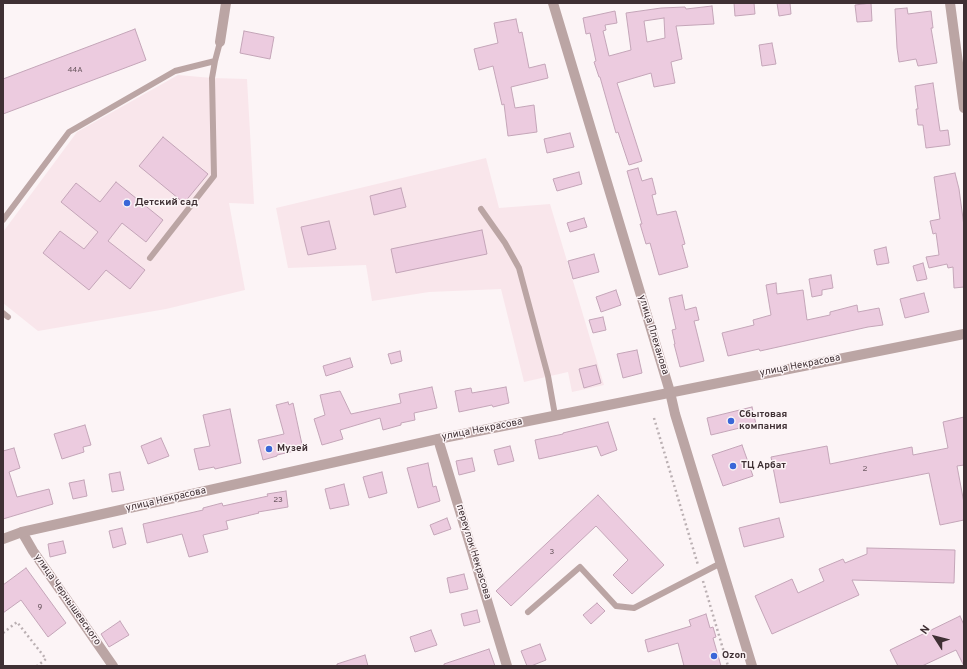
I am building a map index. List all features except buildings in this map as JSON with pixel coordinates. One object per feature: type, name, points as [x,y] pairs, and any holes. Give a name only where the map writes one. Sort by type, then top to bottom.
[{"type":"street","points":[[220,42],[226,3]]},
{"type":"street","name":"улица Плеханова","points":[[553,3],[670,392],[675,414],[752,666]]},
{"type":"street","points":[[950,3],[964,108]]},
{"type":"street","name":"улица Некрасова","points":[[3,539],[22,532],[438,439],[964,334]]},
{"type":"street","name":"переулок Некрасова","points":[[438,439],[507,666]]},
{"type":"street","name":"улица Чернышевского","points":[[22,532],[33,551],[113,666]]},
{"type":"lane","points":[[150,258],[214,176],[212,78],[220,42]]},
{"type":"lane","points":[[3,220],[68,132],[175,71],[215,61]]},
{"type":"lane","points":[[481,209],[505,243],[519,268],[548,376],[555,415]]},
{"type":"lane","points":[[528,612],[580,567],[616,606],[634,608],[721,563]]},
{"type":"path","points":[[654,418],[699,568]]},
{"type":"path","points":[[701,576],[728,666]]},
{"type":"path","points":[[3,634],[17,622],[46,659],[37,666]]},
{"type":"shaded area","name":"Детский сад","points":[[178,75],[247,79],[254,204],[229,203],[245,290],[166,309],[38,331],[3,303],[3,232],[77,132]]},
{"type":"shaded area","points":[[486,158],[499,208],[550,204],[604,385],[572,392],[568,372],[524,382],[501,289],[429,292],[372,301],[366,265],[288,268],[276,208]]},
{"type":"place","name":"Детский сад","points":[[127,203]]},
{"type":"place","name":"Сбытовая компания","points":[[731,421]]},
{"type":"place","name":"Музей","points":[[269,449]]},
{"type":"place","name":"ТЦ Арбат","points":[[733,466]]},
{"type":"place","name":"Ozon","points":[[714,656]]}]
